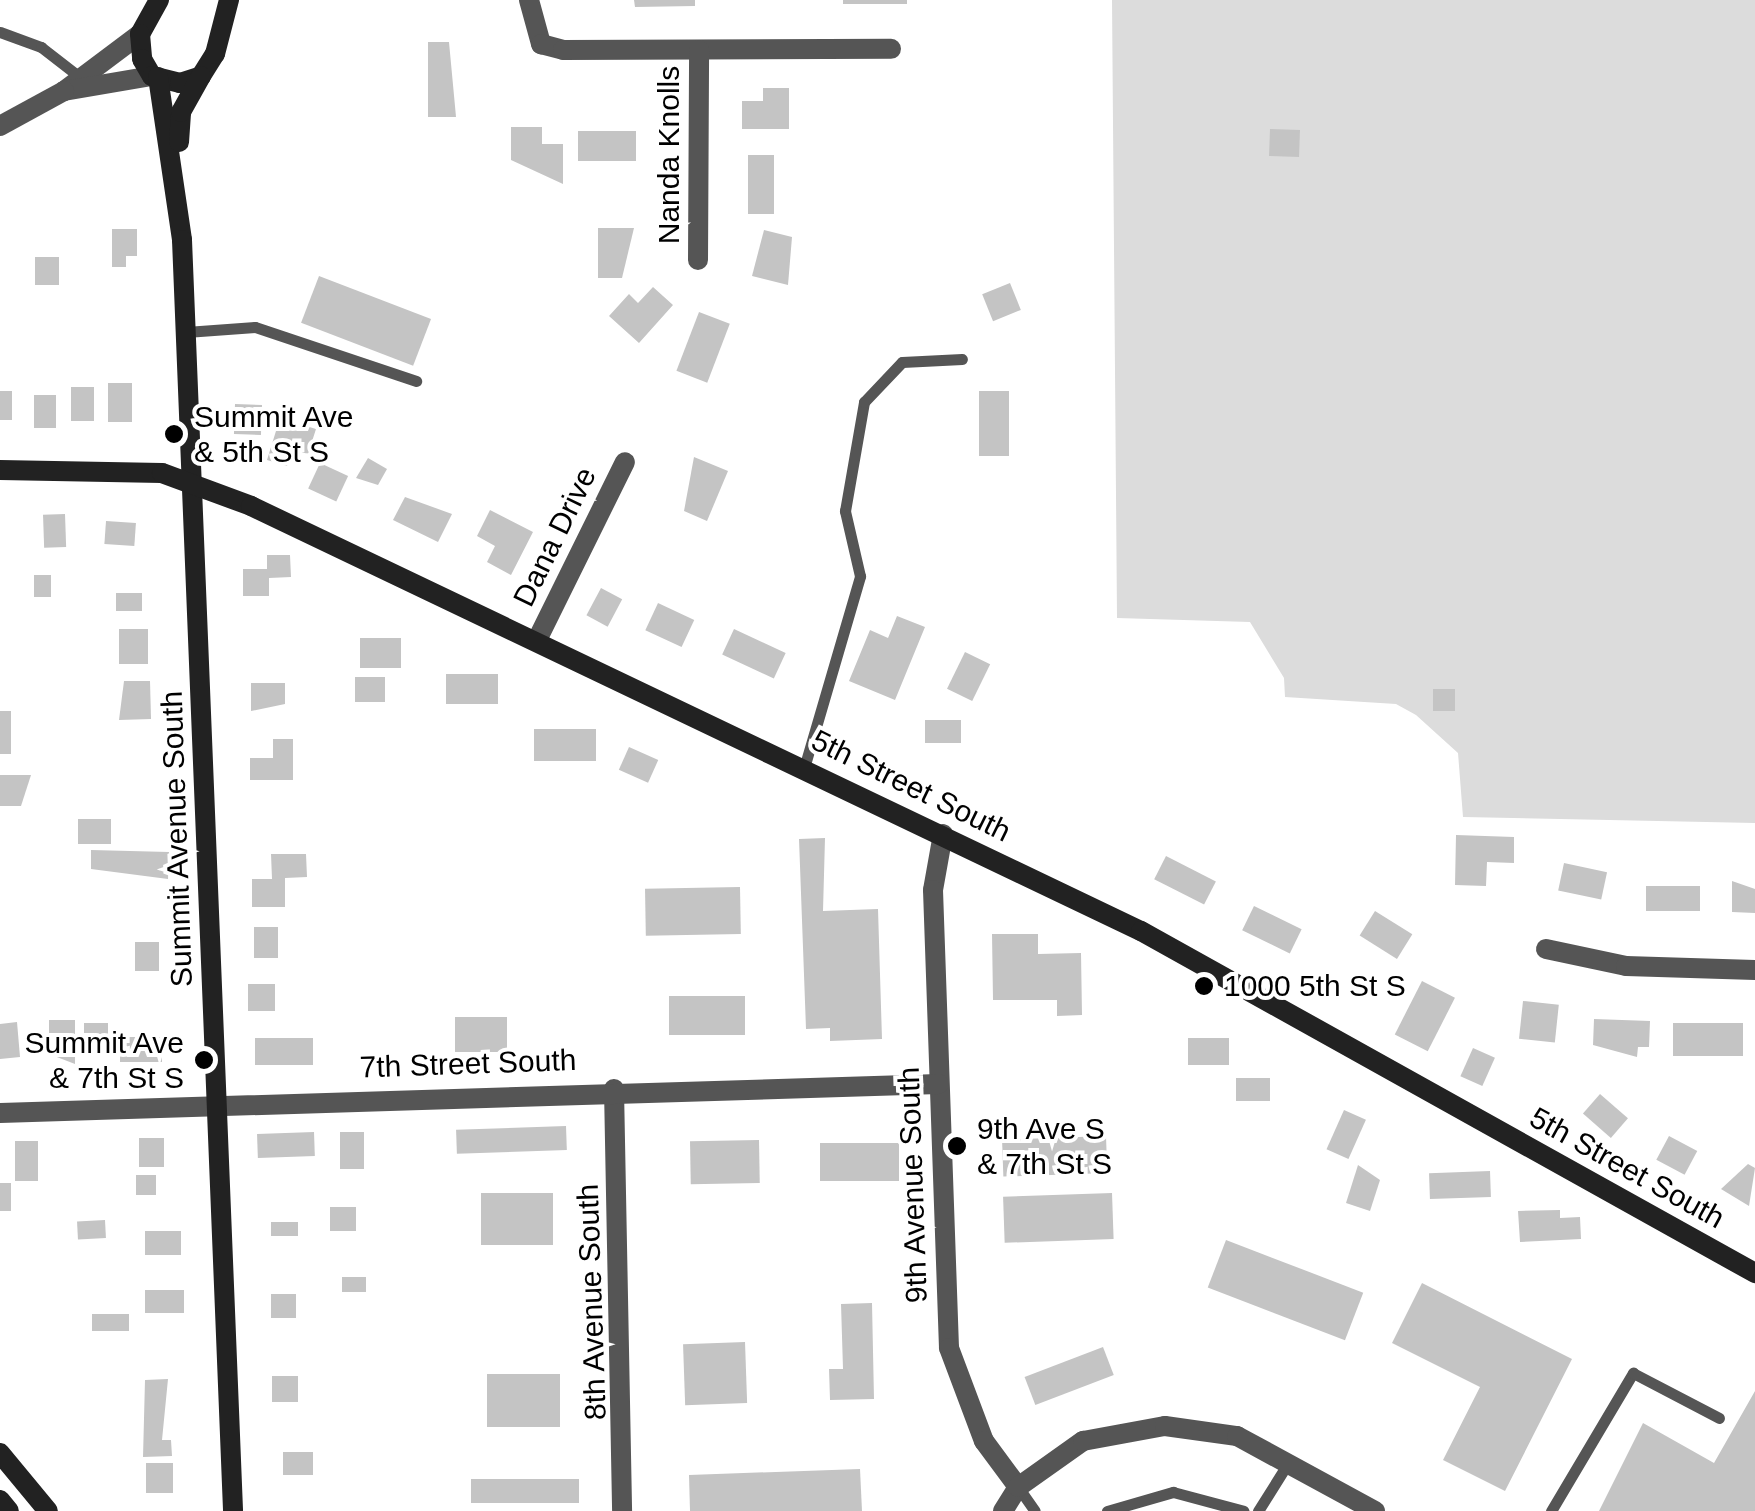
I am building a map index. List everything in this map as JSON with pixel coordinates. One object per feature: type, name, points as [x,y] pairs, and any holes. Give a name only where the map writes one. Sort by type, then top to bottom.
[{"type":"street","points":[[0,126],[73,85],[140,34],[158,0]]},
{"type":"street","name":"Summit Avenue South","points":[[229,0],[201,76],[182,112],[177,164],[233,1511]]},
{"type":"street","points":[[529,0],[541,44],[700,50],[891,49]]},
{"type":"street","name":"Summit Avenue South","points":[[140,34],[177,164]]},
{"type":"street","name":"Nanda Knolls","points":[[698,260],[700,50]]},
{"type":"street","points":[[73,85],[155,76],[201,76]]},
{"type":"street","name":"Dana Drive","points":[[538,638],[625,462]]},
{"type":"street","name":"5th Street South","points":[[0,470],[118,468],[192,480],[538,638],[1141,931],[1755,1273]]},
{"type":"street","name":"9th Avenue South","points":[[942,834],[933,890],[949,1348],[984,1441],[1018,1487]]},
{"type":"street","points":[[1546,949],[1626,966],[1755,970]]},
{"type":"street","name":"7th Street South","points":[[0,1112],[614,1089],[939,1084]]},
{"type":"street","name":"8th Avenue South","points":[[614,1089],[622,1511]]},
{"type":"street","points":[[1003,1511],[1018,1487],[1083,1442],[1122,1430],[1208,1428],[1290,1459],[1375,1511]]},
{"type":"street","points":[[0,1453],[48,1511]]},
{"type":"street","points":[[0,1500],[9,1511]]},
{"type":"lane","points":[[0,32],[41,47],[73,85]]},
{"type":"lane","points":[[186,332],[255,327],[416,381]]},
{"type":"lane","points":[[804,768],[860,576],[845,510],[864,402],[902,362],[962,359]]},
{"type":"lane","points":[[1551,1511],[1633,1374],[1719,1418]]},
{"type":"lane","points":[[1258,1511],[1290,1459]]},
{"type":"lane","points":[[1018,1487],[1035,1511]]},
{"type":"lane","points":[[1107,1511],[1172,1492],[1244,1511]]},
{"type":"shaded area","points":[[1112,0],[1755,0],[1755,823],[1463,817],[1458,753],[1416,715],[1396,704],[1285,697],[1284,678],[1250,622],[1117,618]]},
{"type":"building","points":[[634,0],[695,0],[695,6],[635,7]]},
{"type":"building","points":[[843,0],[907,0],[907,4],[843,4]]},
{"type":"building","points":[[428,42],[449,42],[456,117],[428,117]]},
{"type":"building","points":[[763,88],[789,88],[789,129],[742,129],[742,101],[763,101]]},
{"type":"building","points":[[511,127],[542,127],[542,144],[563,144],[563,184],[511,160]]},
{"type":"building","points":[[1270,129],[1300,130],[1299,157],[1269,156]]},
{"type":"building","points":[[578,131],[636,131],[636,161],[578,161]]},
{"type":"building","points":[[748,155],[774,155],[774,214],[748,214]]},
{"type":"building","points":[[598,228],[634,228],[622,278],[598,278]]},
{"type":"building","points":[[112,229],[137,229],[137,256],[126,256],[126,267],[112,267]]},
{"type":"building","points":[[764,230],[792,237],[788,285],[752,276]]},
{"type":"building","points":[[35,257],[59,257],[59,285],[35,285]]},
{"type":"building","points":[[319,276],[431,319],[413,366],[301,323]]},
{"type":"building","points":[[1010,283],[1021,310],[993,321],[982,294]]},
{"type":"building","points":[[653,287],[673,305],[639,343],[609,316],[629,294],[638,303]]},
{"type":"building","points":[[699,312],[730,324],[707,383],[676,371]]},
{"type":"building","points":[[108,383],[132,383],[132,422],[108,422]]},
{"type":"building","points":[[71,387],[94,387],[94,421],[71,421]]},
{"type":"building","points":[[0,391],[12,391],[12,420],[0,420]]},
{"type":"building","points":[[979,391],[1009,391],[1009,456],[979,456]]},
{"type":"building","points":[[34,395],[56,395],[56,428],[34,428]]},
{"type":"building","points":[[235,404],[262,405],[261,435],[234,434]]},
{"type":"building","points":[[280,418],[316,429],[308,454],[292,449],[287,466],[267,460]]},
{"type":"building","points":[[694,457],[728,471],[707,521],[684,511]]},
{"type":"building","points":[[368,458],[387,469],[378,485],[356,478]]},
{"type":"building","points":[[320,463],[348,476],[336,501],[308,488]]},
{"type":"building","points":[[405,497],[452,514],[438,542],[393,520]]},
{"type":"building","points":[[490,510],[533,532],[511,575],[487,562],[495,546],[477,536]]},
{"type":"building","points":[[65,514],[66,547],[44,548],[43,515]]},
{"type":"building","points":[[106,521],[136,523],[134,546],[104,544]]},
{"type":"building","points":[[267,555],[290,555],[291,577],[269,578],[269,596],[243,596],[243,569],[267,569]]},
{"type":"building","points":[[34,575],[51,575],[51,597],[34,597]]},
{"type":"building","points":[[601,588],[622,599],[608,627],[586,615]]},
{"type":"building","points":[[116,593],[142,593],[142,611],[116,611]]},
{"type":"building","points":[[658,603],[694,620],[682,647],[645,630]]},
{"type":"building","points":[[897,616],[925,627],[895,700],[849,681],[870,630],[888,638]]},
{"type":"building","points":[[119,629],[148,629],[148,664],[119,664]]},
{"type":"building","points":[[734,629],[786,653],[774,678],[722,654]]},
{"type":"building","points":[[360,638],[401,638],[401,668],[360,668]]},
{"type":"building","points":[[965,652],[990,664],[972,701],[947,689]]},
{"type":"building","points":[[446,674],[498,674],[498,704],[446,704]]},
{"type":"building","points":[[355,677],[385,677],[385,702],[355,702]]},
{"type":"building","points":[[124,681],[150,681],[151,719],[119,720]]},
{"type":"building","points":[[251,683],[285,683],[285,704],[251,711]]},
{"type":"building","points":[[1433,689],[1455,689],[1455,711],[1433,711]]},
{"type":"building","points":[[0,711],[11,711],[11,754],[0,754]]},
{"type":"building","points":[[925,720],[961,720],[961,743],[925,743]]},
{"type":"building","points":[[534,729],[596,729],[596,761],[534,761]]},
{"type":"building","points":[[273,739],[293,739],[293,780],[250,780],[250,758],[273,758]]},
{"type":"building","points":[[629,747],[658,760],[648,783],[619,770]]},
{"type":"building","points":[[0,775],[31,775],[21,806],[0,806]]},
{"type":"building","points":[[78,819],[111,819],[111,844],[78,844]]},
{"type":"building","points":[[1456,835],[1514,837],[1514,863],[1487,862],[1486,886],[1455,885]]},
{"type":"building","points":[[825,838],[823,911],[878,909],[882,1039],[830,1041],[830,1028],[806,1029],[799,839]]},
{"type":"building","points":[[91,850],[169,852],[168,879],[91,869]]},
{"type":"building","points":[[271,854],[306,854],[307,877],[285,878],[285,907],[252,907],[252,879],[272,879]]},
{"type":"building","points":[[1166,856],[1216,881],[1204,905],[1154,879]]},
{"type":"building","points":[[1564,863],[1607,872],[1601,900],[1558,890]]},
{"type":"building","points":[[1732,881],[1755,889],[1755,913],[1732,912]]},
{"type":"building","points":[[1646,886],[1700,886],[1700,911],[1646,911]]},
{"type":"building","points":[[740,887],[741,934],[646,936],[645,889]]},
{"type":"building","points":[[1254,906],[1302,929],[1290,954],[1242,930]]},
{"type":"building","points":[[1375,911],[1412,934],[1397,959],[1360,936]]},
{"type":"building","points":[[254,927],[278,927],[278,958],[254,958]]},
{"type":"building","points":[[992,934],[1038,934],[1038,954],[1081,953],[1082,1015],[1057,1016],[1057,1000],[993,1000]]},
{"type":"building","points":[[135,942],[159,942],[159,971],[135,971]]},
{"type":"building","points":[[1422,981],[1455,998],[1428,1051],[1395,1034]]},
{"type":"building","points":[[248,984],[275,984],[275,1011],[248,1011]]},
{"type":"building","points":[[669,996],[745,996],[745,1035],[669,1035]]},
{"type":"building","points":[[1523,1001],[1559,1005],[1555,1043],[1519,1039]]},
{"type":"building","points":[[455,1017],[507,1017],[507,1052],[455,1052]]},
{"type":"building","points":[[1594,1019],[1650,1021],[1649,1047],[1638,1047],[1637,1057],[1593,1045]]},
{"type":"building","points":[[49,1020],[75,1020],[75,1064],[49,1054]]},
{"type":"building","points":[[17,1022],[20,1057],[0,1059],[0,1024]]},
{"type":"building","points":[[84,1023],[108,1023],[108,1051],[84,1051]]},
{"type":"building","points":[[1673,1023],[1743,1023],[1743,1056],[1673,1056]]},
{"type":"building","points":[[120,1037],[162,1037],[162,1062],[120,1062]]},
{"type":"building","points":[[255,1038],[313,1038],[313,1065],[255,1065]]},
{"type":"building","points":[[1188,1038],[1229,1038],[1229,1065],[1188,1065]]},
{"type":"building","points":[[1473,1048],[1495,1058],[1482,1086],[1460,1076]]},
{"type":"building","points":[[1236,1078],[1270,1078],[1270,1101],[1236,1101]]},
{"type":"building","points":[[1600,1094],[1628,1118],[1611,1138],[1583,1114]]},
{"type":"building","points":[[1344,1110],[1366,1120],[1348,1159],[1327,1149]]},
{"type":"building","points":[[566,1126],[567,1150],[457,1154],[456,1130]]},
{"type":"building","points":[[314,1132],[315,1156],[258,1158],[257,1134]]},
{"type":"building","points":[[340,1132],[364,1132],[364,1169],[340,1169]]},
{"type":"building","points":[[1106,1136],[1107,1173],[1003,1177],[1002,1140]]},
{"type":"building","points":[[1669,1136],[1697,1151],[1685,1175],[1656,1160]]},
{"type":"building","points":[[139,1138],[164,1138],[164,1167],[139,1167]]},
{"type":"building","points":[[759,1140],[760,1183],[691,1184],[690,1141]]},
{"type":"building","points":[[15,1141],[38,1141],[38,1181],[15,1181]]},
{"type":"building","points":[[820,1143],[899,1143],[899,1181],[820,1181]]},
{"type":"building","points":[[1748,1164],[1755,1168],[1749,1206],[1721,1189]]},
{"type":"building","points":[[1358,1165],[1380,1180],[1370,1211],[1346,1203]]},
{"type":"building","points":[[1490,1171],[1491,1197],[1430,1199],[1429,1173]]},
{"type":"building","points":[[136,1175],[156,1175],[156,1195],[136,1195]]},
{"type":"building","points":[[0,1183],[11,1183],[11,1211],[0,1211]]},
{"type":"building","points":[[481,1193],[553,1193],[553,1245],[481,1245]]},
{"type":"building","points":[[1112,1193],[1114,1239],[1005,1243],[1003,1197]]},
{"type":"building","points":[[330,1207],[356,1207],[356,1231],[330,1231]]},
{"type":"building","points":[[1560,1210],[1560,1218],[1580,1217],[1581,1239],[1520,1242],[1518,1211]]},
{"type":"building","points":[[105,1220],[106,1238],[78,1239],[77,1221]]},
{"type":"building","points":[[271,1222],[298,1222],[298,1236],[271,1236]]},
{"type":"building","points":[[145,1231],[181,1231],[181,1255],[145,1255]]},
{"type":"building","points":[[1226,1240],[1363,1293],[1345,1340],[1208,1288]]},
{"type":"building","points":[[342,1277],[366,1277],[366,1292],[342,1292]]},
{"type":"building","points":[[1422,1283],[1572,1359],[1505,1491],[1443,1460],[1480,1387],[1392,1343]]},
{"type":"building","points":[[145,1290],[184,1290],[184,1313],[145,1313]]},
{"type":"building","points":[[271,1294],[296,1294],[296,1318],[271,1318]]},
{"type":"building","points":[[872,1303],[874,1399],[830,1400],[829,1369],[843,1369],[841,1304]]},
{"type":"building","points":[[92,1314],[129,1314],[129,1331],[92,1331]]},
{"type":"building","points":[[745,1342],[747,1403],[685,1405],[683,1344]]},
{"type":"building","points":[[1103,1347],[1114,1375],[1035,1405],[1025,1377]]},
{"type":"building","points":[[487,1374],[560,1374],[560,1427],[487,1427]]},
{"type":"building","points":[[272,1376],[298,1376],[298,1402],[272,1402]]},
{"type":"building","points":[[168,1379],[162,1440],[171,1440],[172,1456],[143,1457],[145,1380]]},
{"type":"building","points":[[1755,1391],[1755,1511],[1599,1511],[1643,1423],[1714,1463]]},
{"type":"building","points":[[283,1452],[313,1452],[313,1475],[283,1475]]},
{"type":"building","points":[[146,1463],[173,1463],[173,1493],[146,1493]]},
{"type":"building","points":[[860,1469],[862,1511],[690,1511],[689,1475]]},
{"type":"building","points":[[471,1479],[579,1479],[579,1503],[471,1503]]},
{"type":"place","name":"Summit Ave & 5th St S","points":[[174,434]]},
{"type":"place","name":"1000 5th St S","points":[[1204,986]]},
{"type":"place","name":"Summit Ave & 7th St S","points":[[204,1060]]},
{"type":"place","name":"9th Ave S & 7th St S","points":[[957,1146]]}]
